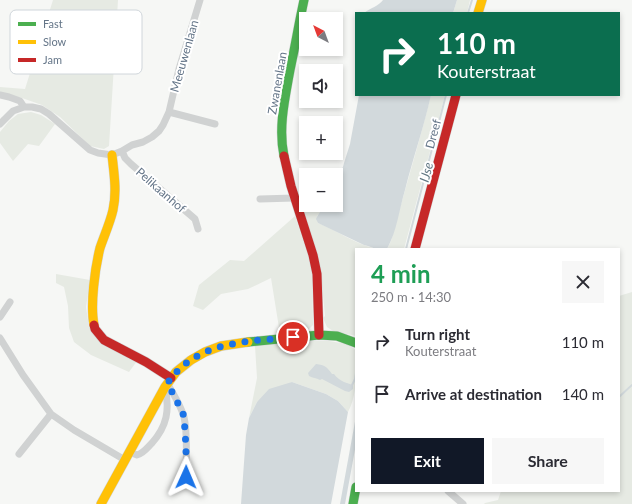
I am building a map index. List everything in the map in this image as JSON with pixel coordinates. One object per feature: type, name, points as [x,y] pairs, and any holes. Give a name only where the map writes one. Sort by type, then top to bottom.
[{"type":"street","name":"Meeuwenlaan","points":[[112,156],[132,145],[143,142],[152,137],[163,125],[169,112],[200,0]]},
{"type":"street","name":"Zwanenlaan","points":[[304,0],[283,108],[282,133],[283,151],[294,198],[313,255],[317,274],[319,335]]},
{"type":"street","points":[[478,12],[482,0]]},
{"type":"street","points":[[0,95],[20,101],[24,107]]},
{"type":"street","name":"Dreef","points":[[415,248],[456,96]]},
{"type":"street","points":[[0,124],[13,111],[24,107],[32,107],[49,114],[90,150],[98,154],[112,156],[114,187],[113,210],[100,249],[94,283],[92,316],[95,329],[104,340],[146,362],[168,383],[184,416],[186,477]]},
{"type":"street","points":[[169,112],[215,124]]},
{"type":"street","name":"Pelikaanhof","points":[[122,151],[125,158],[131,164],[195,219],[198,229]]},
{"type":"street","points":[[260,199],[294,198]]},
{"type":"street","points":[[0,317],[10,302]]},
{"type":"street","points":[[101,504],[168,383],[184,365],[198,355],[221,346],[253,341],[319,335],[337,336],[355,343]]},
{"type":"street","points":[[0,338],[23,375],[51,414],[74,430],[127,456],[142,453],[161,430],[167,418],[168,383]]},
{"type":"street","points":[[19,454],[51,414]]},
{"type":"street","points":[[353,504],[355,492]]},
{"type":"street","points":[[449,492],[463,504]]},
{"type":"shaded area","points":[[53,0],[118,0],[117,10],[50,10]]},
{"type":"shaded area","points":[[383,0],[457,0],[453,12],[366,12]]},
{"type":"shaded area","points":[[457,0],[470,0],[467,12],[453,12]]},
{"type":"shaded area","points":[[30,74],[113,74],[109,146],[104,149],[90,146],[60,117],[42,105],[22,98],[0,93],[0,87],[25,89]]},
{"type":"shaded area","points":[[359,96],[431,96],[396,228],[387,248],[373,248],[364,245],[318,223],[316,219],[320,212],[343,212],[343,168],[350,144]]},
{"type":"shaded area","points":[[431,96],[445,96],[404,248],[388,248],[391,241]]},
{"type":"shaded area","points":[[31,112],[41,115],[55,124],[39,146],[28,144],[13,161],[0,143],[0,132],[9,121],[18,114]]},
{"type":"shaded area","points":[[303,212],[321,212],[317,216],[318,223],[355,241],[374,248],[355,248],[355,336],[333,331],[327,327],[323,318],[325,316],[321,275]]},
{"type":"shaded area","points":[[295,216],[312,267],[313,325],[309,329],[280,334],[271,278],[248,289],[221,294],[203,310],[193,306],[199,285],[230,260],[244,261]]},
{"type":"shaded area","points":[[56,274],[90,280],[86,307],[89,327],[137,361],[129,372],[91,355],[74,342],[69,328],[68,306],[64,287],[56,283]]},
{"type":"shaded area","points":[[632,292],[632,504],[484,504],[498,500],[501,492],[620,492],[620,296]]},
{"type":"shaded area","points":[[301,341],[329,341],[347,344],[355,349],[355,390],[348,412],[338,401],[326,394],[292,382],[257,402],[249,418],[257,378],[255,346]]},
{"type":"shaded area","points":[[316,364],[326,367],[340,380],[352,385],[353,389],[349,392],[345,391],[322,379],[320,380],[309,376],[308,373]]},
{"type":"shaded area","points":[[292,382],[326,394],[338,401],[348,412],[331,504],[241,504],[246,435],[249,418],[257,402],[269,389]]},
{"type":"shaded area","points":[[355,422],[355,449],[345,504],[340,504]]},
{"type":"waterway","name":"IJse","points":[[468,12],[472,0]]},
{"type":"waterway","name":"IJse","points":[[406,248],[446,96]]},
{"type":"waterway","points":[[352,385],[355,379]]},
{"type":"waterway","points":[[620,396],[632,385]]},
{"type":"traffic: fast","points":[[284,156],[282,145],[283,113],[304,0]]},
{"type":"traffic: fast","points":[[248,342],[319,335],[337,336],[355,343]]},
{"type":"traffic: fast","points":[[353,504],[355,492]]},
{"type":"traffic: slow","points":[[478,12],[482,0]]},
{"type":"traffic: slow","points":[[94,325],[93,297],[96,266],[100,248],[113,210],[115,196],[112,155]]},
{"type":"traffic: slow","points":[[101,504],[165,387],[176,372],[191,360],[205,352],[221,346],[248,342]]},
{"type":"traffic: jam","points":[[415,248],[456,96]]},
{"type":"traffic: jam","points":[[284,156],[291,186],[313,255],[317,274],[319,335]]},
{"type":"traffic: jam","points":[[94,325],[95,329],[104,340],[146,362],[171,378]]},
{"type":"route","points":[[186,477],[184,416],[167,384],[171,378],[176,372],[198,355],[212,349],[230,344],[293,337]]}]
